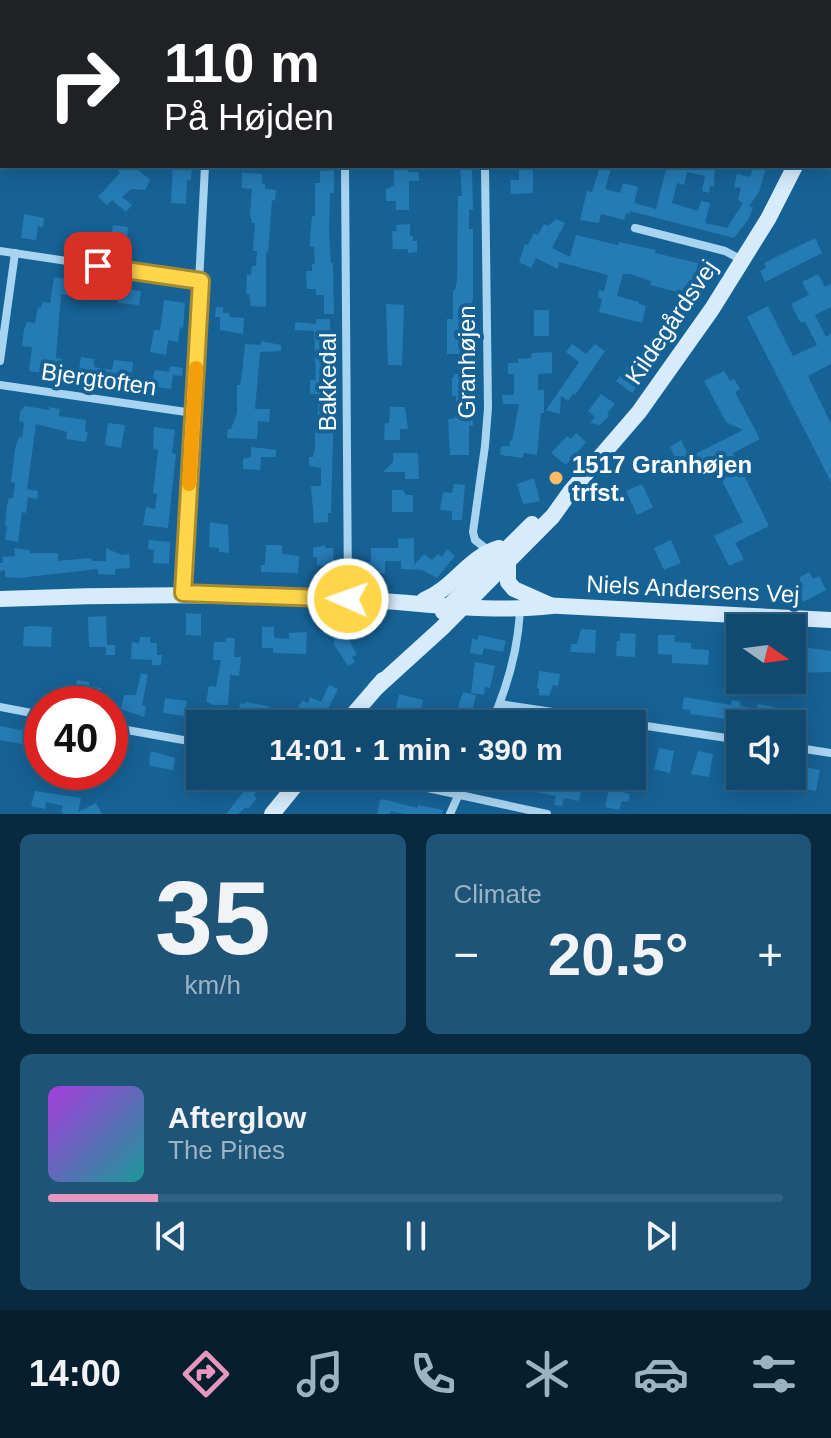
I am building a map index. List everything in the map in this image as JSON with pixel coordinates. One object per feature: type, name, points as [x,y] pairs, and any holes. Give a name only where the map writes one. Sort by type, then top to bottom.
[{"type":"street","points":[[183,593],[205,168]]},
{"type":"street","name":"Bakkedal","points":[[345,168],[348,599]]},
{"type":"street","name":"Granhøjen","points":[[485,168],[488,408],[473,532],[475,540],[489,551]]},
{"type":"street","name":"Kildegårdsvej","points":[[459,603],[508,562],[553,516],[663,380],[768,219],[794,168]]},
{"type":"street","points":[[635,228],[725,251],[742,260]]},
{"type":"street","points":[[0,251],[201,281]]},
{"type":"street","points":[[0,361],[15,253]]},
{"type":"street","name":"Bjergtoften","points":[[0,385],[193,413]]},
{"type":"street","name":"Kildegårdsvej","points":[[357,710],[459,603],[508,545],[570,492]]},
{"type":"street","name":"Kildegårdsvej","points":[[424,600],[440,594],[470,564],[489,551],[508,545]]},
{"type":"street","points":[[497,710],[513,668],[519,637],[520,601],[508,582],[508,562]]},
{"type":"street","points":[[0,599],[183,593],[459,603],[520,601]]},
{"type":"street","points":[[399,601],[459,603]]},
{"type":"street","name":"Niels Andersens Vej","points":[[520,601],[552,606],[831,620]]},
{"type":"street","points":[[500,704],[726,738]]},
{"type":"street","points":[[0,707],[24,712]]},
{"type":"street","points":[[128,730],[186,741]]},
{"type":"street","points":[[806,749],[831,753]]},
{"type":"street","points":[[272,814],[292,790]]},
{"type":"street","points":[[435,790],[547,814]]},
{"type":"street","points":[[450,814],[460,790]]},
{"type":"building","points":[[116,168],[136,168],[150,180],[145,190],[131,189],[122,197],[132,205],[126,212],[112,200],[107,205],[98,197],[120,173]]},
{"type":"building","points":[[173,168],[192,168],[191,180],[187,180],[186,204],[171,203]]},
{"type":"building","points":[[408,168],[408,172],[419,172],[419,181],[409,181],[409,210],[396,210],[396,201],[386,201],[386,189],[394,186],[394,169]]},
{"type":"building","points":[[460,168],[472,168],[473,210],[469,210],[469,229],[473,229],[473,297],[471,310],[462,310],[462,332],[474,332],[474,341],[462,341],[462,354],[447,354],[447,319],[453,319],[453,290],[457,280],[458,196],[462,196]]},
{"type":"building","points":[[519,168],[533,168],[533,193],[511,194],[510,180],[519,180]]},
{"type":"building","points":[[599,168],[607,168],[611,169],[605,189],[620,193],[623,183],[638,187],[634,203],[656,209],[666,168],[715,168],[714,187],[710,186],[709,193],[702,191],[705,176],[687,172],[684,185],[677,183],[672,203],[698,211],[701,201],[710,203],[705,223],[727,228],[743,203],[738,200],[741,188],[734,187],[737,174],[750,177],[753,168],[766,168],[759,192],[749,206],[753,208],[748,220],[734,238],[630,211],[624,220],[601,214],[599,223],[580,220],[587,191],[592,192]]},
{"type":"building","points":[[334,170],[329,233],[334,314],[324,314],[324,295],[316,295],[316,289],[307,289],[306,271],[312,271],[312,264],[315,264],[310,239],[312,216],[315,216],[315,183],[320,183],[320,171]]},
{"type":"building","points":[[242,173],[262,174],[265,189],[276,190],[266,251],[266,307],[251,306],[249,294],[246,294],[247,274],[251,275],[252,266],[256,266],[257,251],[253,251],[255,223],[252,223],[250,215],[252,189],[242,188]]},
{"type":"building","points":[[24,214],[44,218],[43,227],[38,226],[36,240],[21,238]]},
{"type":"building","points":[[556,219],[565,223],[552,248],[570,257],[576,235],[656,250],[655,253],[698,263],[689,295],[623,274],[617,296],[646,306],[642,323],[599,312],[602,299],[598,297],[599,290],[604,291],[608,275],[559,262],[558,269],[536,258],[531,268],[519,262],[525,244],[528,245],[534,233],[538,235],[544,224],[548,226]]},
{"type":"building","points":[[410,224],[410,236],[417,241],[417,252],[393,249],[392,231],[397,231],[396,225]]},
{"type":"building","points":[[113,225],[128,227],[127,237],[122,236],[120,249],[106,247],[107,243],[104,243],[105,234],[112,231]]},
{"type":"building","points":[[815,238],[822,253],[765,282],[760,271],[766,268],[764,263]]},
{"type":"building","points":[[818,274],[825,287],[831,284],[831,307],[815,315],[826,337],[831,334],[831,364],[808,376],[831,424],[831,482],[747,317],[768,306],[793,356],[817,345],[791,304],[809,295],[802,282]]},
{"type":"building","points":[[54,277],[81,281],[79,297],[61,294],[56,358],[62,359],[61,369],[52,369],[51,374],[29,371],[32,347],[22,346],[24,329],[27,322],[35,323],[38,307],[41,308],[43,302],[50,303]]},
{"type":"building","points":[[118,288],[141,291],[139,305],[118,303]]},
{"type":"building","points":[[164,300],[185,303],[183,328],[180,327],[178,342],[168,340],[166,355],[150,352],[154,330],[160,330]]},
{"type":"building","points":[[386,304],[404,305],[402,365],[388,365]]},
{"type":"building","points":[[216,307],[223,307],[223,313],[229,313],[230,317],[244,318],[243,334],[220,330],[220,317],[215,317]]},
{"type":"building","points":[[534,310],[549,310],[549,336],[534,336]]},
{"type":"building","points":[[316,319],[330,319],[335,366],[331,513],[328,513],[328,522],[314,523],[311,486],[321,486],[321,468],[309,466],[309,457],[313,457],[315,449],[315,423],[318,423],[318,394],[310,394],[310,380],[316,380],[314,331],[295,330],[295,322],[316,324]]},
{"type":"building","points":[[261,341],[281,345],[281,351],[260,352],[255,409],[270,409],[269,422],[258,421],[257,439],[227,438],[228,429],[231,429],[237,413],[237,385],[240,385],[245,344],[261,345]]},
{"type":"building","points":[[572,344],[586,354],[595,344],[605,351],[575,395],[568,401],[561,396],[560,414],[546,410],[579,362],[566,352]]},
{"type":"building","points":[[552,352],[552,373],[538,374],[538,390],[544,390],[544,413],[541,413],[537,455],[524,453],[523,458],[500,455],[501,446],[510,446],[512,441],[519,404],[503,404],[502,395],[514,395],[514,374],[508,374],[508,363],[531,358],[532,353]]},
{"type":"building","points":[[645,352],[653,358],[637,380],[640,382],[632,393],[616,381],[629,364],[633,368]]},
{"type":"building","points":[[81,357],[94,359],[94,367],[112,370],[114,360],[133,362],[132,373],[125,372],[123,384],[78,377]]},
{"type":"building","points":[[461,361],[470,361],[473,426],[469,426],[469,455],[450,455],[448,419],[455,418],[456,396],[452,396],[452,377],[462,374]]},
{"type":"building","points":[[170,366],[183,368],[182,376],[173,375],[171,389],[151,386],[155,370],[169,372]]},
{"type":"building","points":[[724,371],[740,389],[735,392],[760,439],[733,453],[769,526],[735,543],[744,559],[729,566],[714,536],[743,522],[713,463],[685,477],[670,447],[681,440],[689,457],[743,430],[726,422],[704,381]]},
{"type":"building","points":[[601,394],[615,404],[600,425],[590,423],[595,417],[588,411]]},
{"type":"building","points":[[25,406],[60,409],[59,416],[86,420],[85,431],[88,432],[86,442],[66,439],[67,432],[36,424],[27,489],[38,491],[37,499],[28,497],[26,513],[22,512],[18,542],[5,540],[5,526],[7,505],[9,498],[13,498],[15,483],[11,482],[15,449],[19,437],[22,438],[24,422],[19,421],[20,412]]},
{"type":"building","points":[[390,407],[405,407],[408,429],[400,429],[400,440],[384,440]]},
{"type":"building","points":[[108,423],[125,425],[121,448],[105,445]]},
{"type":"building","points":[[154,427],[175,430],[172,453],[176,454],[168,528],[143,525],[146,507],[155,509],[157,494],[153,493],[158,450],[153,449]]},
{"type":"building","points":[[576,433],[586,442],[566,465],[551,453],[567,436],[571,439]]},
{"type":"building","points":[[251,447],[276,450],[276,457],[261,457],[260,470],[243,469],[243,459],[251,457]]},
{"type":"building","points":[[393,453],[418,453],[419,479],[405,479],[405,472],[383,472],[393,462]]},
{"type":"building","points":[[534,478],[540,501],[523,504],[517,484]]},
{"type":"building","points":[[454,484],[465,485],[462,520],[452,520],[452,511],[440,510],[443,492],[452,493]]},
{"type":"building","points":[[642,484],[653,507],[637,515],[626,491]]},
{"type":"building","points":[[392,490],[403,490],[406,495],[413,495],[413,512],[392,512]]},
{"type":"building","points":[[210,522],[228,525],[229,553],[209,547]]},
{"type":"building","points":[[414,538],[414,565],[424,554],[432,560],[438,554],[442,557],[447,549],[455,556],[437,578],[422,570],[401,569],[401,561],[385,561],[385,574],[366,572],[366,562],[371,562],[371,548],[398,548],[398,539]]},
{"type":"building","points":[[149,540],[170,542],[169,564],[153,563],[154,550],[148,549]]},
{"type":"building","points":[[671,540],[681,563],[664,570],[654,548]]},
{"type":"building","points":[[266,545],[282,545],[282,554],[299,556],[298,573],[261,572],[261,565],[265,565]]},
{"type":"building","points":[[325,545],[325,548],[333,548],[334,563],[340,563],[341,572],[329,573],[329,567],[317,565],[313,548]]},
{"type":"building","points":[[14,548],[30,550],[30,553],[58,553],[58,561],[91,558],[92,561],[106,561],[106,548],[121,555],[129,554],[130,568],[115,569],[115,575],[98,574],[98,569],[5,577],[5,570],[0,571],[0,563],[3,563],[2,557],[15,556]]},
{"type":"building","points":[[809,572],[813,579],[819,576],[826,590],[803,602],[797,590],[803,586],[799,578]]},
{"type":"building","points":[[186,613],[201,614],[201,636],[186,635]]},
{"type":"building","points":[[106,616],[107,645],[115,645],[115,655],[106,655],[106,647],[89,647],[88,617]]},
{"type":"building","points":[[24,627],[52,627],[51,647],[23,646]]},
{"type":"building","points":[[262,627],[274,627],[274,638],[289,639],[289,633],[307,632],[306,654],[273,653],[273,648],[262,648]]},
{"type":"building","points":[[581,629],[596,630],[595,653],[570,652],[571,644],[577,644]]},
{"type":"building","points":[[339,633],[342,638],[347,636],[357,655],[352,657],[355,662],[348,666],[333,643],[333,637]]},
{"type":"building","points":[[620,633],[636,634],[635,657],[616,656]]},
{"type":"building","points":[[479,635],[506,641],[503,652],[484,648],[482,655],[470,653],[472,638],[477,640]]},
{"type":"building","points":[[658,635],[675,635],[674,642],[691,643],[691,649],[709,650],[708,665],[672,663],[672,655],[658,654]]},
{"type":"building","points":[[140,637],[150,637],[150,643],[157,643],[157,655],[162,655],[161,665],[152,665],[152,660],[131,659],[132,642],[139,643]]},
{"type":"building","points":[[226,638],[235,638],[234,657],[241,657],[239,676],[230,675],[228,705],[214,705],[206,702],[209,686],[216,687],[221,660],[213,660],[214,642],[226,642]]},
{"type":"building","points":[[806,648],[831,651],[831,672],[806,673]]},
{"type":"building","points":[[475,662],[495,666],[490,688],[485,687],[484,695],[471,693]]},
{"type":"building","points":[[539,671],[560,674],[558,686],[553,685],[549,696],[539,695]]},
{"type":"building","points":[[141,673],[148,675],[142,705],[146,706],[144,717],[128,711],[128,695],[136,695]]},
{"type":"building","points":[[77,680],[89,682],[89,686],[76,686]]},
{"type":"building","points":[[329,685],[338,689],[328,710],[298,708],[302,700],[308,703],[310,697],[321,702]]},
{"type":"building","points":[[463,692],[476,695],[472,710],[457,710]]},
{"type":"building","points":[[399,694],[423,700],[421,710],[396,708]]},
{"type":"building","points":[[684,697],[731,705],[732,700],[741,702],[740,706],[757,709],[758,704],[775,707],[774,710],[726,710],[726,719],[690,714],[691,710],[682,709]]},
{"type":"building","points":[[165,698],[187,701],[184,716],[163,713]]},
{"type":"building","points":[[240,703],[269,706],[268,710],[239,710]]},
{"type":"building","points":[[0,726],[24,731],[24,745],[0,740]]},
{"type":"building","points":[[659,748],[674,751],[670,773],[654,769]]},
{"type":"building","points":[[151,751],[175,758],[173,770],[151,766]]},
{"type":"building","points":[[698,751],[713,754],[709,777],[691,774]]},
{"type":"building","points":[[806,767],[820,770],[816,791],[806,789]]},
{"type":"building","points":[[245,790],[258,790],[254,795],[257,798],[248,809],[246,807],[238,814],[226,814]]},
{"type":"building","points":[[525,790],[582,790],[579,801],[564,798],[562,806],[554,805],[556,796]]},
{"type":"building","points":[[609,790],[630,794],[628,802],[622,801],[619,810],[605,807]]},
{"type":"building","points":[[35,791],[81,798],[78,812],[96,803],[102,814],[64,814],[61,811],[63,806],[46,802],[45,809],[31,806]]},
{"type":"building","points":[[383,799],[417,808],[418,805],[443,810],[442,814],[391,811],[390,814],[377,814]]},
{"type":"slow traffic","points":[[189,484],[196,368]]},
{"type":"place","name":"1517 Granhøjen trfst.","points":[[556,478]]},
{"type":"route","points":[[98,266],[201,281],[183,593],[348,599]]}]
